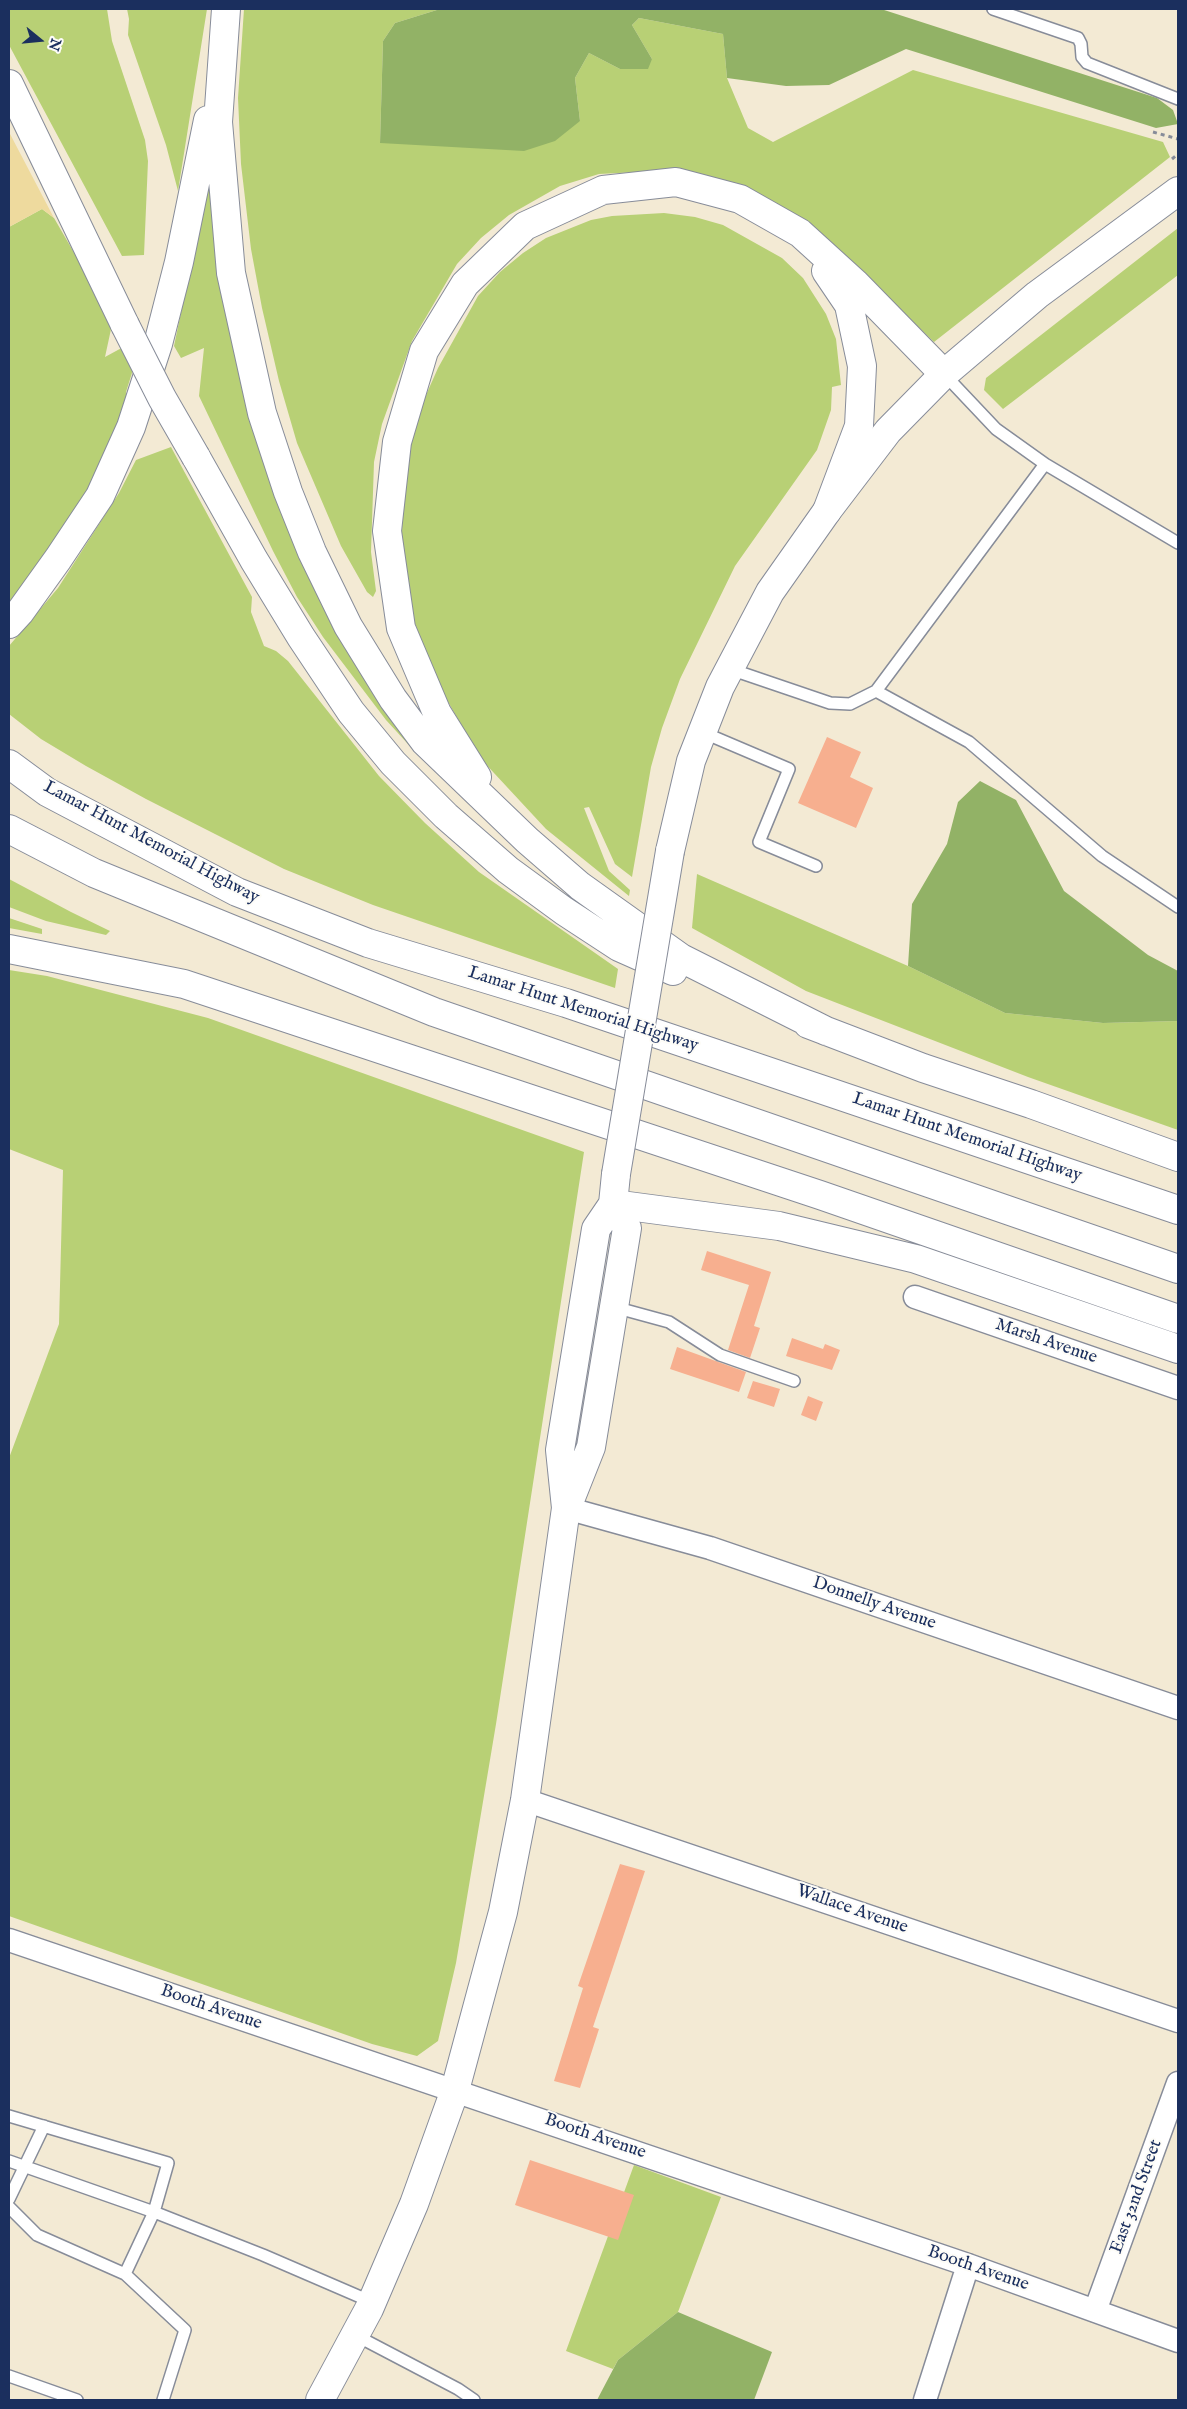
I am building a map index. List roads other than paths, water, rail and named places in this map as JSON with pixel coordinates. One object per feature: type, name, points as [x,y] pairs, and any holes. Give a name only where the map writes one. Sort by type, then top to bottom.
[{"type":"main road","points":[[226,9],[218,122],[231,274],[262,413],[288,492],[312,552],[348,626],[393,698],[425,742],[527,840],[580,886],[681,958],[826,1031]]},
{"type":"main road","points":[[9,624],[20,612],[53,566],[100,496],[131,427],[158,344],[179,262],[198,176],[223,38]]},
{"type":"main road","points":[[9,84],[162,398],[259,569],[300,637],[351,712],[393,763],[446,816],[508,870],[564,911],[619,947],[681,974],[826,1031],[1178,1158]]},
{"type":"main road","points":[[499,812],[436,713],[401,628],[387,531],[397,442],[424,351],[465,284],[525,226],[603,190],[676,182],[740,200],[800,233],[855,283],[944,374]]},
{"type":"main road","points":[[320,2400],[372,2302],[414,2204],[456,2090],[503,1912],[525,1800],[566,1508],[560,1450],[596,1229],[614,1204],[616,1174],[670,851],[691,761],[702,732],[720,687],[770,592],[826,511],[888,431],[944,374],[1037,295],[1178,191]]},
{"type":"main road","points":[[800,233],[849,305],[862,366],[859,426],[826,511]]},
{"type":"main road","name":"Lamar Hunt Memorial Highway","points":[[9,764],[47,792],[236,892],[342,933],[576,1006],[1178,1210]]},
{"type":"main road","points":[[9,829],[94,873],[434,1012],[1178,1269]]},
{"type":"main road","points":[[9,949],[184,984],[820,1196],[1178,1319]]},
{"type":"main road","points":[[566,1508],[592,1447],[627,1228],[614,1204]]},
{"type":"main road","points":[[614,1204],[779,1226],[916,1259],[1178,1349]]},
{"type":"street","name":"Marsh Avenue","points":[[915,1297],[1178,1388]]},
{"type":"street","name":"Donnelly Avenue","points":[[566,1508],[710,1548],[1178,1708]]},
{"type":"street","name":"Wallace Avenue","points":[[525,1800],[1178,2021]]},
{"type":"street","name":"Booth Avenue","points":[[9,1940],[968,2265],[1178,2340]]},
{"type":"street","name":"East 32nd Street","points":[[1095,2311],[1178,2084]]},
{"type":"street","points":[[925,2400],[968,2265]]},
{"type":"lane","points":[[993,9],[1078,38],[1081,44],[1082,57],[1087,63],[1178,99]]},
{"type":"lane","points":[[944,374],[996,429],[1046,464],[1178,543]]},
{"type":"lane","points":[[730,668],[830,703],[850,704],[876,691],[1046,464]]},
{"type":"lane","points":[[876,691],[969,742],[1102,856],[1178,907]]},
{"type":"lane","points":[[702,732],[789,769],[759,842],[816,866]]},
{"type":"lane","points":[[614,1307],[669,1322],[720,1355],[794,1381]]},
{"type":"lane","points":[[9,2116],[168,2162],[154,2212],[126,2274]]},
{"type":"lane","points":[[9,2199],[44,2126]]},
{"type":"lane","points":[[9,2161],[154,2212],[263,2254],[372,2302]]},
{"type":"lane","points":[[9,2207],[37,2236],[126,2274],[185,2330],[163,2400]]},
{"type":"lane","points":[[355,2335],[458,2389],[474,2400]]},
{"type":"lane","points":[[9,2376],[77,2400]]}]
